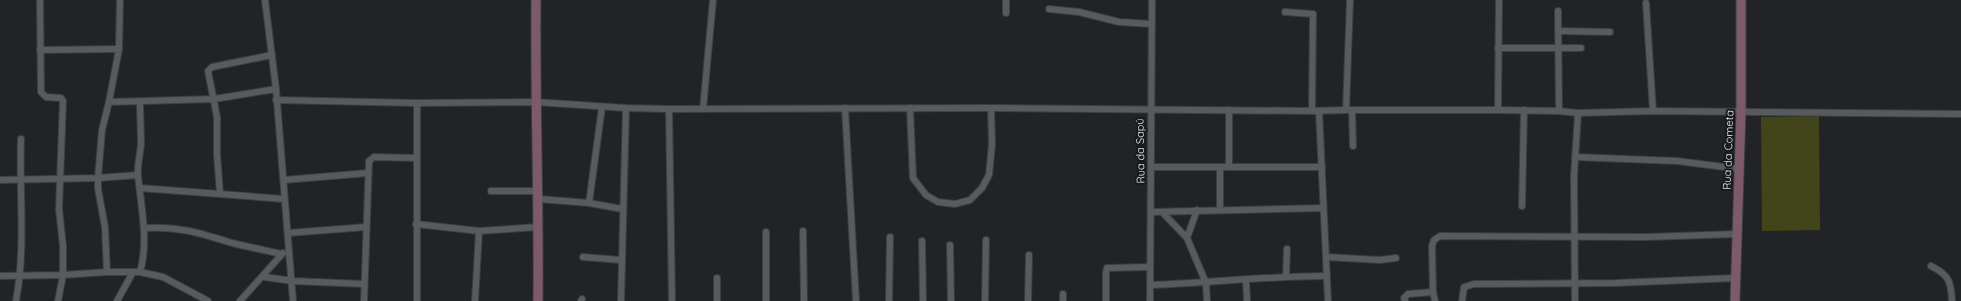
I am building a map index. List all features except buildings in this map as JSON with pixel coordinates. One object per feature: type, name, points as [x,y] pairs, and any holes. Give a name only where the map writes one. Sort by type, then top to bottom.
[{"type":"street","points":[[40,0],[41,92],[46,97],[63,99],[60,210],[63,246],[63,275],[58,301]]},
{"type":"street","points":[[107,272],[104,228],[98,189],[98,178],[102,130],[119,49],[120,0]]},
{"type":"street","points":[[265,0],[276,89],[284,180],[284,198],[293,281],[293,301]]},
{"type":"street","points":[[536,0],[535,102],[538,195],[538,301]]},
{"type":"street","points":[[703,109],[713,0]]},
{"type":"street","points":[[1006,0],[1006,13]]},
{"type":"street","name":"Rua da Sapú","points":[[1150,301],[1150,109],[1152,0]]},
{"type":"street","points":[[1350,0],[1349,110],[1352,146]]},
{"type":"street","points":[[1498,0],[1498,110]]},
{"type":"street","name":"Rua da Cometa","points":[[1735,301],[1742,112],[1741,0]]},
{"type":"street","points":[[1646,3],[1653,111]]},
{"type":"street","points":[[1049,10],[1080,12],[1119,22],[1151,24]]},
{"type":"street","points":[[1558,11],[1559,111]]},
{"type":"street","points":[[1285,12],[1313,14],[1312,111]]},
{"type":"street","points":[[1558,31],[1610,32]]},
{"type":"street","points":[[1498,48],[1581,48]]},
{"type":"street","points":[[40,50],[119,49]]},
{"type":"street","points":[[220,194],[217,154],[217,116],[209,83],[208,71],[210,68],[272,55]]},
{"type":"street","points":[[109,102],[214,99],[276,89]]},
{"type":"street","points":[[276,100],[417,103],[535,102],[602,107],[669,109],[991,108],[1312,111],[1524,110],[1578,113],[1653,111],[1961,114]]},
{"type":"street","points":[[140,102],[138,175],[140,205],[144,228],[144,256],[140,272]]},
{"type":"street","points":[[417,103],[417,301]]},
{"type":"street","points":[[589,203],[602,107]]},
{"type":"street","points":[[621,301],[622,209],[626,108]]},
{"type":"street","points":[[845,108],[856,301]]},
{"type":"street","points":[[910,108],[913,178],[926,195],[938,202],[955,204],[970,200],[982,188],[989,175],[992,144],[991,108]]},
{"type":"street","points":[[669,109],[672,301]]},
{"type":"street","points":[[1229,110],[1229,167]]},
{"type":"street","points":[[1522,206],[1524,110]]},
{"type":"street","points":[[1319,111],[1322,167],[1322,208],[1328,301]]},
{"type":"street","points":[[1575,301],[1575,157],[1578,113]]},
{"type":"street","points":[[16,301],[20,276],[22,238],[20,179],[21,139]]},
{"type":"street","points":[[364,301],[369,161],[374,157],[417,158]]},
{"type":"street","points":[[1575,157],[1677,161],[1740,169]]},
{"type":"street","points":[[1151,167],[1322,167]]},
{"type":"street","points":[[1220,167],[1220,209]]},
{"type":"street","points":[[284,180],[368,173]]},
{"type":"street","points":[[0,180],[98,178],[138,175]]},
{"type":"street","points":[[140,188],[284,198]]},
{"type":"street","points":[[491,191],[538,195],[622,209]]},
{"type":"street","points":[[1150,212],[1220,209],[1322,208]]},
{"type":"street","points":[[1187,238],[1197,210]]},
{"type":"street","points":[[1162,212],[1187,238],[1206,283],[1207,301]]},
{"type":"street","points":[[416,224],[479,231],[538,228]]},
{"type":"street","points":[[144,228],[167,227],[202,233],[233,243],[281,254],[289,252]]},
{"type":"street","points":[[288,233],[366,227]]},
{"type":"street","points":[[475,301],[479,231]]},
{"type":"street","points":[[803,231],[804,301]]},
{"type":"street","points":[[766,232],[766,301]]},
{"type":"street","points":[[1434,301],[1432,246],[1434,240],[1440,236],[1647,237],[1737,234]]},
{"type":"street","points":[[889,301],[890,237]]},
{"type":"street","points":[[986,240],[986,301]]},
{"type":"street","points":[[922,241],[923,301]]},
{"type":"street","points":[[950,245],[951,301]]},
{"type":"street","points":[[1286,250],[1286,276]]},
{"type":"street","points":[[240,301],[264,276],[281,254]]},
{"type":"street","points":[[1028,301],[1030,255]]},
{"type":"street","points":[[583,257],[621,260]]},
{"type":"street","points":[[1326,257],[1380,260],[1396,258]]},
{"type":"street","points":[[1931,266],[1948,277],[1951,285],[1952,301]]},
{"type":"street","points":[[1106,301],[1106,269],[1150,267]]},
{"type":"street","points":[[117,301],[133,272]]},
{"type":"street","points":[[0,276],[140,272],[163,277],[208,301]]},
{"type":"street","points":[[264,276],[293,281],[364,284]]},
{"type":"street","points":[[1150,285],[1246,281],[1286,276],[1327,276]]},
{"type":"street","points":[[717,278],[717,301]]},
{"type":"street","points":[[1462,301],[1462,290],[1469,285],[1616,283],[1736,278]]},
{"type":"street","points":[[1246,281],[1247,301]]},
{"type":"street","points":[[1405,301],[1404,298],[1408,294],[1433,292]]},
{"type":"street","points":[[1063,294],[1063,301]]},
{"type":"green space","points":[[1819,116],[1820,230],[1762,231],[1761,117]]}]
